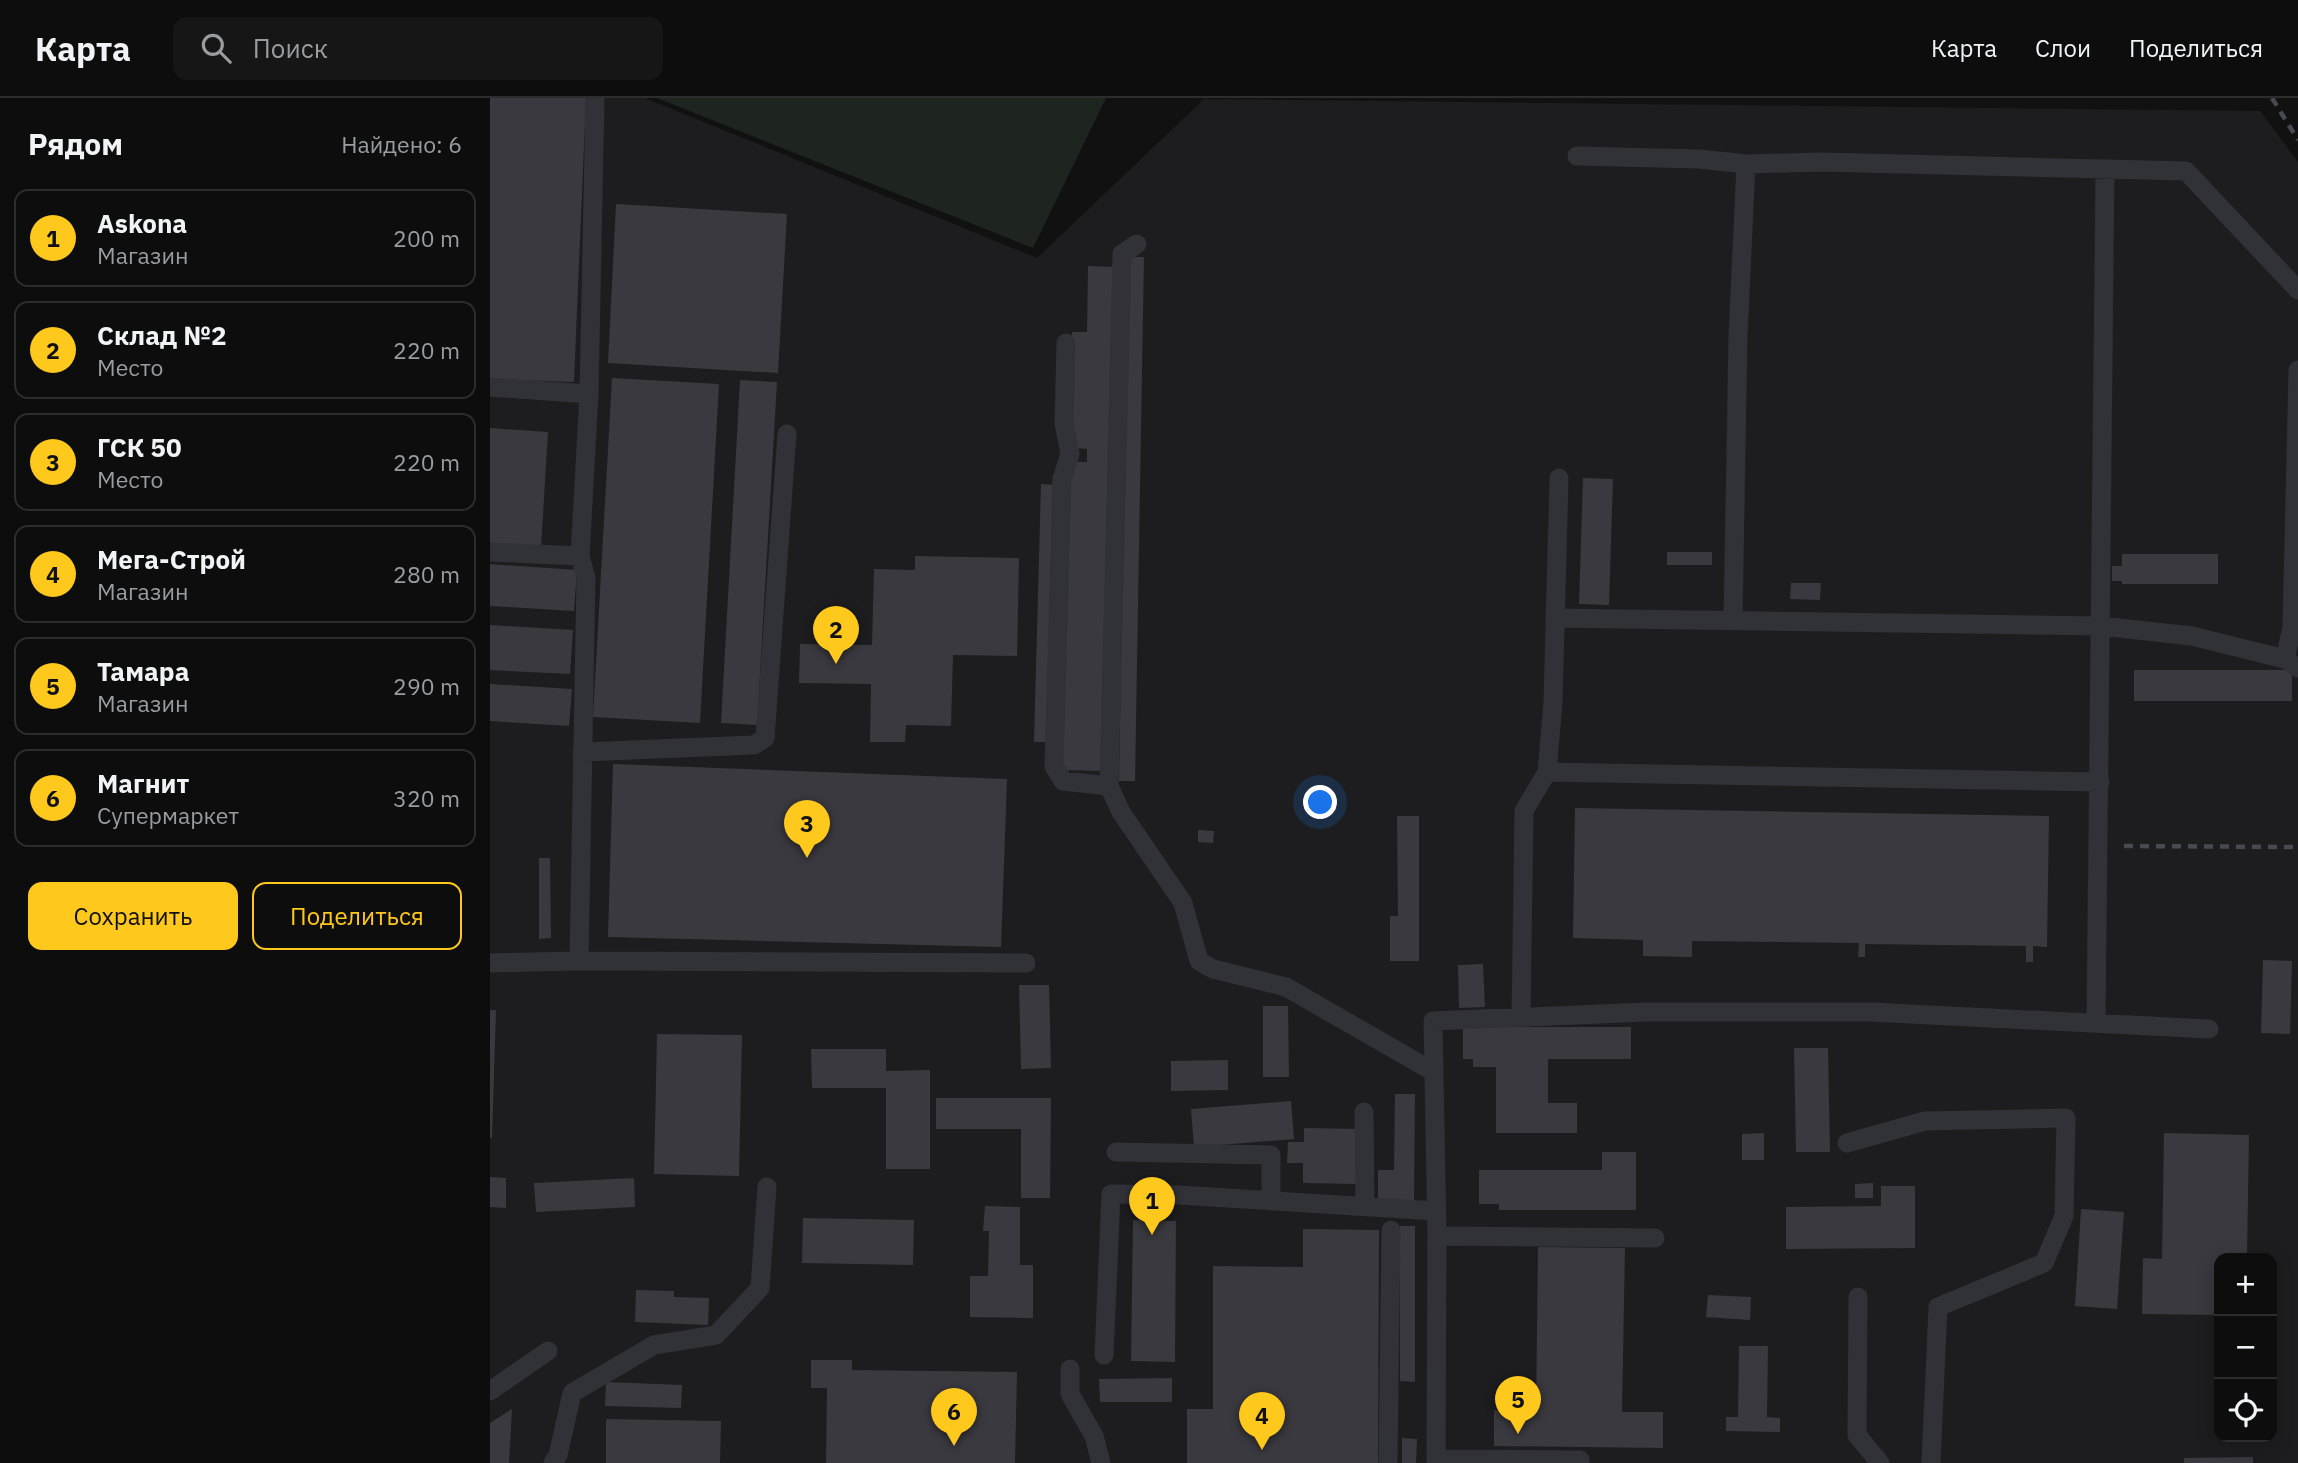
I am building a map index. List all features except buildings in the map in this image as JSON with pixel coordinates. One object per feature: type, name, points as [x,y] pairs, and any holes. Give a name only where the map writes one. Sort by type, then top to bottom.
[{"type":"street","points":[[579,961],[586,578],[580,556],[589,394],[595,98]]},
{"type":"street","points":[[1577,156],[1699,159],[1746,164],[1821,162],[2186,171],[2298,290]]},
{"type":"street","points":[[1734,620],[1738,337],[1746,164]]},
{"type":"street","points":[[2096,1023],[2105,170]]},
{"type":"street","points":[[1137,244],[1122,254],[1110,786],[1121,812],[1183,903],[1199,961],[1213,969],[1286,986],[1434,1072]]},
{"type":"street","points":[[1066,343],[1064,423],[1070,454],[1062,479],[1054,766],[1063,781],[1110,786]]},
{"type":"street","points":[[1556,618],[2101,626],[2192,636],[2291,664],[2298,370]]},
{"type":"street","points":[[490,387],[589,394]]},
{"type":"street","points":[[582,752],[754,745],[765,738],[787,434]]},
{"type":"street","points":[[1521,1017],[1524,811],[1547,772],[1553,702],[1559,478]]},
{"type":"street","points":[[490,552],[580,556]]},
{"type":"street","points":[[1547,772],[2100,782]]},
{"type":"street","points":[[490,963],[1026,963]]},
{"type":"street","points":[[1580,1463],[1580,1460],[1436,1461],[1437,1236],[1433,1021],[1646,1012],[1871,1012],[2209,1029]]},
{"type":"street","points":[[1364,1112],[1365,1206]]},
{"type":"street","points":[[1847,1143],[1925,1121],[2066,1118],[2064,1216],[2045,1263],[1938,1307],[1931,1463]]},
{"type":"street","points":[[1116,1153],[1271,1155],[1271,1201]]},
{"type":"street","points":[[553,1463],[558,1455],[572,1393],[654,1345],[716,1335],[760,1288],[767,1187]]},
{"type":"street","points":[[1104,1355],[1111,1194],[1179,1195],[1436,1211]]},
{"type":"street","points":[[1388,1463],[1391,1230]]},
{"type":"street","points":[[1437,1236],[1655,1238]]},
{"type":"street","points":[[1858,1297],[1857,1435],[1880,1463]]},
{"type":"street","points":[[490,1391],[548,1351]]},
{"type":"street","points":[[1070,1369],[1070,1394],[1094,1436],[1101,1463]]},
{"type":"shaded area","points":[[490,98],[645,98],[1037,258],[1204,99],[2260,111],[2298,162],[2298,1463],[490,1463]]},
{"type":"shaded area","points":[[657,98],[1106,98],[1033,248]]},
{"type":"railway","points":[[2272,98],[2298,140]]},
{"type":"railway","points":[[2124,846],[2298,847]]},
{"type":"place","name":"Склад №2","points":[[836,664]]},
{"type":"place","name":"ГСК 50","points":[[807,858]]},
{"type":"place","name":"Askona","points":[[1152,1235]]},
{"type":"place","name":"Тамара","points":[[1518,1434]]},
{"type":"place","name":"Магнит","points":[[954,1446]]},
{"type":"place","name":"Мега-Строй","points":[[1262,1450]]}]
